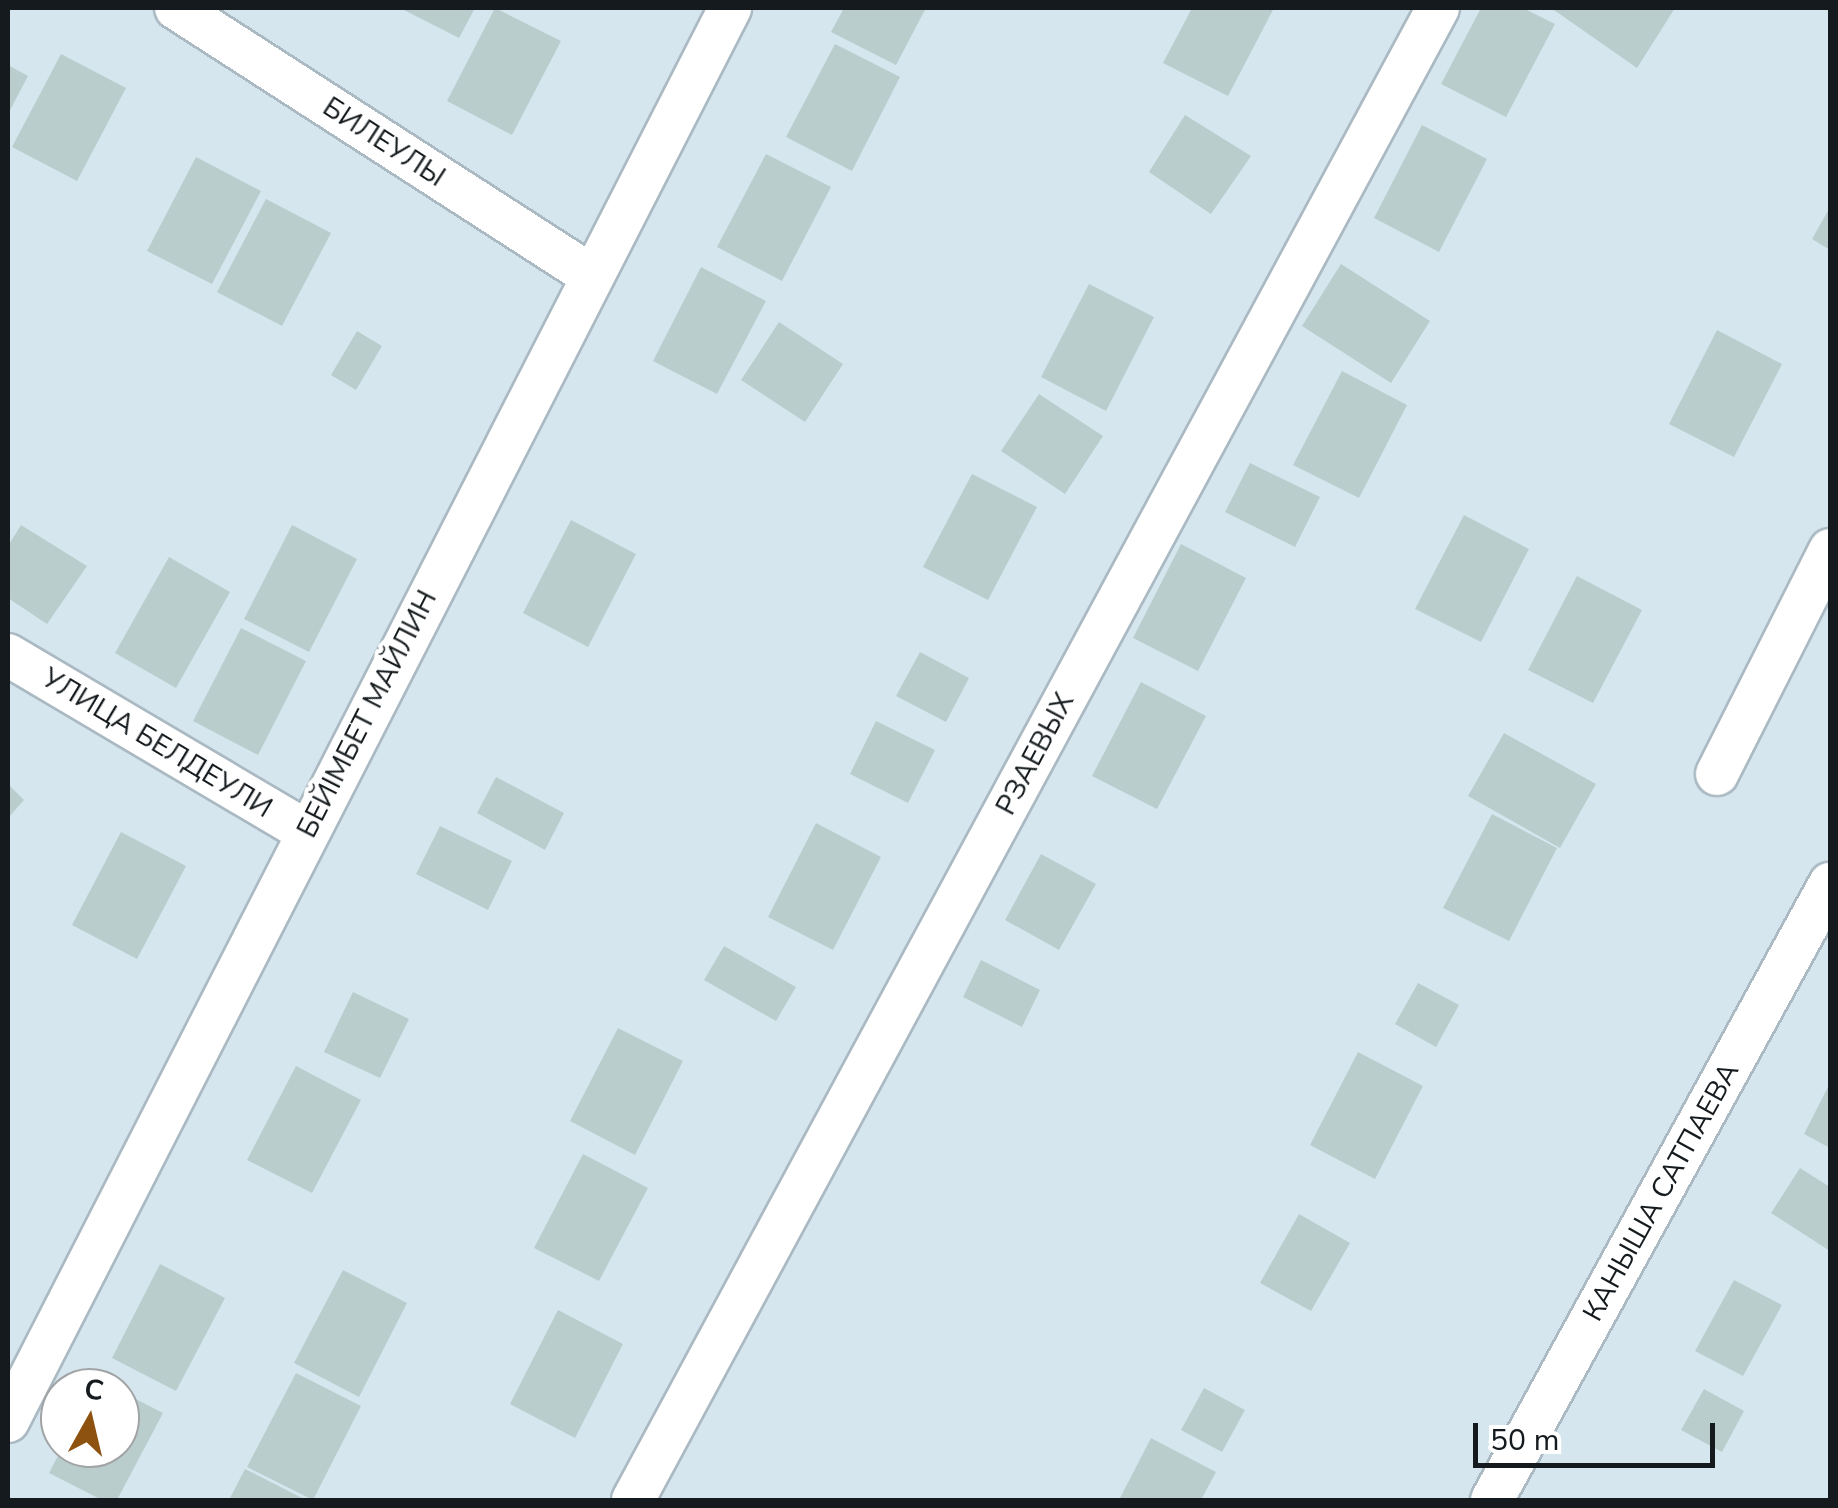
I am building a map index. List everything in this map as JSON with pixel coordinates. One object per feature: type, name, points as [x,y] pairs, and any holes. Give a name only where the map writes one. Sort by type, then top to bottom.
[{"type":"street","name":"БИЛЕУЛЫ","points":[[176,8],[592,276]]},
{"type":"street","name":"БЕЙІМБЕТ МАЙЛИН","points":[[8,1421],[730,8]]},
{"type":"street","name":"РЗАЕВЫХ","points":[[633,1500],[1438,8]]},
{"type":"street","points":[[1717,774],[1830,550]]},
{"type":"street","name":"УЛИЦА БЕЛДЕУЛИ","points":[[8,655],[306,832]]},
{"type":"street","name":"КАНЫША САТПАЕВА","points":[[1492,1500],[1830,884]]},
{"type":"building","points":[[400,8],[475,8],[459,38]]},
{"type":"building","points":[[495,8],[561,41],[512,135],[447,101]]},
{"type":"building","points":[[844,8],[926,8],[896,65],[831,32]]},
{"type":"building","points":[[1192,8],[1274,8],[1228,96],[1163,63]]},
{"type":"building","points":[[1481,8],[1523,8],[1555,24],[1506,117],[1441,84]]},
{"type":"building","points":[[1551,8],[1675,8],[1637,68]]},
{"type":"building","points":[[835,44],[900,77],[852,171],[786,137]]},
{"type":"building","points":[[61,54],[126,88],[77,181],[12,147]]},
{"type":"building","points":[[8,65],[28,76],[8,114]]},
{"type":"building","points":[[1185,115],[1251,156],[1211,214],[1149,172]]},
{"type":"building","points":[[1422,125],[1487,159],[1439,252],[1374,218]]},
{"type":"building","points":[[766,154],[831,187],[782,281],[717,247]]},
{"type":"building","points":[[196,157],[261,191],[212,284],[147,251]]},
{"type":"building","points":[[266,199],[331,233],[282,326],[217,292]]},
{"type":"building","points":[[1830,207],[1830,250],[1812,239]]},
{"type":"building","points":[[1341,264],[1430,321],[1391,383],[1302,326]]},
{"type":"building","points":[[701,267],[766,301],[717,394],[653,361]]},
{"type":"building","points":[[1089,284],[1154,317],[1106,411],[1041,377]]},
{"type":"building","points":[[779,322],[843,364],[805,422],[741,380]]},
{"type":"building","points":[[1717,330],[1782,364],[1734,457],[1669,424]]},
{"type":"building","points":[[357,331],[382,346],[356,390],[331,375]]},
{"type":"building","points":[[1342,371],[1407,405],[1359,498],[1293,465]]},
{"type":"building","points":[[1039,394],[1103,436],[1065,494],[1001,451]]},
{"type":"building","points":[[1250,463],[1320,497],[1295,547],[1225,512]]},
{"type":"building","points":[[972,474],[1037,507],[988,600],[923,567]]},
{"type":"building","points":[[1464,515],[1529,549],[1481,642],[1415,609]]},
{"type":"building","points":[[571,520],[636,554],[588,647],[523,613]]},
{"type":"building","points":[[21,525],[87,566],[47,624],[8,598],[8,546]]},
{"type":"building","points":[[292,525],[357,559],[309,652],[244,619]]},
{"type":"building","points":[[1181,544],[1246,578],[1198,671],[1133,638]]},
{"type":"building","points":[[169,557],[230,592],[176,688],[115,653]]},
{"type":"building","points":[[1577,576],[1642,610],[1593,703],[1528,670]]},
{"type":"building","points":[[241,628],[306,661],[258,755],[193,721]]},
{"type":"building","points":[[920,652],[969,678],[946,722],[896,696]]},
{"type":"building","points":[[1141,682],[1206,716],[1157,809],[1092,776]]},
{"type":"building","points":[[876,721],[935,750],[908,803],[850,774]]},
{"type":"building","points":[[1504,733],[1596,784],[1560,848],[1468,796]]},
{"type":"building","points":[[496,777],[564,813],[545,850],[477,813]]},
{"type":"building","points":[[8,784],[24,800],[8,818]]},
{"type":"building","points":[[1492,814],[1557,848],[1509,941],[1443,908]]},
{"type":"building","points":[[816,823],[881,857],[833,950],[768,917]]},
{"type":"building","points":[[440,826],[512,861],[488,910],[416,874]]},
{"type":"building","points":[[121,832],[186,866],[137,959],[72,925]]},
{"type":"building","points":[[1041,854],[1096,884],[1059,950],[1005,920]]},
{"type":"building","points":[[724,946],[796,987],[776,1021],[704,980]]},
{"type":"building","points":[[981,960],[1040,990],[1022,1027],[963,997]]},
{"type":"building","points":[[1418,983],[1459,1005],[1436,1047],[1395,1024]]},
{"type":"building","points":[[353,992],[409,1019],[380,1078],[324,1052]]},
{"type":"building","points":[[618,1028],[683,1061],[635,1155],[570,1121]]},
{"type":"building","points":[[1358,1052],[1423,1086],[1375,1179],[1310,1145]]},
{"type":"building","points":[[296,1066],[361,1100],[312,1193],[247,1160]]},
{"type":"building","points":[[1830,1083],[1830,1148],[1804,1134]]},
{"type":"building","points":[[583,1154],[648,1188],[599,1281],[534,1248]]},
{"type":"building","points":[[1800,1168],[1830,1187],[1830,1251],[1771,1213]]},
{"type":"building","points":[[1299,1214],[1350,1243],[1311,1311],[1260,1283]]},
{"type":"building","points":[[160,1264],[225,1298],[176,1391],[140,1372],[140,1368],[112,1358]]},
{"type":"building","points":[[343,1270],[407,1303],[359,1397],[294,1363]]},
{"type":"building","points":[[1734,1280],[1782,1305],[1743,1376],[1695,1351]]},
{"type":"building","points":[[558,1310],[623,1344],[575,1438],[510,1404]]},
{"type":"building","points":[[296,1373],[361,1406],[313,1500],[247,1467]]},
{"type":"building","points":[[1204,1388],[1245,1410],[1222,1452],[1181,1430]]},
{"type":"building","points":[[1704,1389],[1744,1411],[1722,1452],[1681,1430]]},
{"type":"building","points":[[140,1401],[163,1413],[140,1456]]},
{"type":"building","points":[[1151,1438],[1216,1472],[1201,1500],[1119,1500]]},
{"type":"building","points":[[52,1468],[134,1468],[117,1500],[102,1500],[49,1473]]},
{"type":"building","points":[[245,1469],[306,1500],[229,1500]]}]
